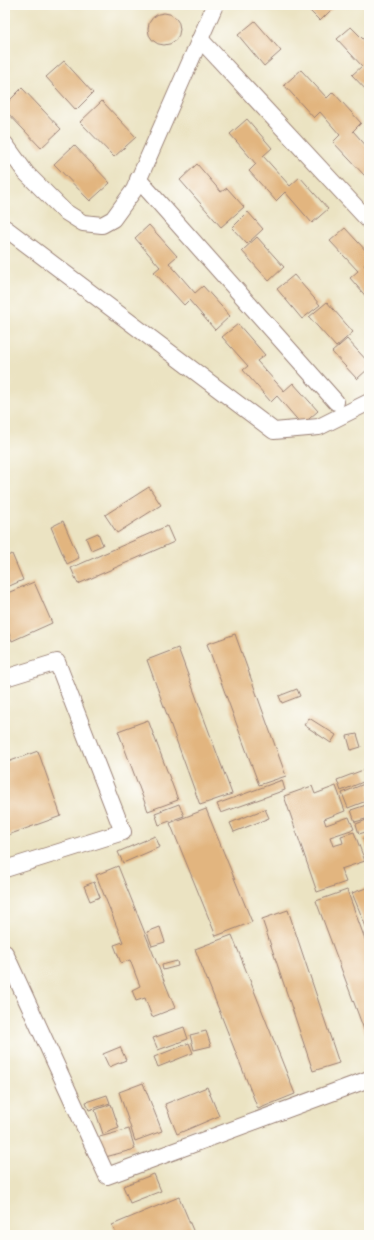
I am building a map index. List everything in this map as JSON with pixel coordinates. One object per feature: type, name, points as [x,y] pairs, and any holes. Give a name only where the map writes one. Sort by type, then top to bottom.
[{"type":"street","points":[[5,144],[26,173],[64,211],[84,223],[102,225],[114,219],[134,190],[215,5]]},
{"type":"street","points":[[200,39],[369,221]]},
{"type":"street","points":[[138,180],[336,402]]},
{"type":"street","points":[[5,228],[274,431],[319,426],[369,402]]},
{"type":"street","points":[[5,678],[56,662],[123,832],[5,869]]},
{"type":"street","points":[[5,953],[107,1176],[369,1079]]},
{"type":"building","points":[[304,5],[336,5],[320,21]]},
{"type":"building","points":[[164,13],[173,16],[177,20],[180,29],[177,38],[173,42],[164,45],[155,42],[151,38],[148,29],[151,20],[155,16]]},
{"type":"building","points":[[255,21],[281,51],[264,66],[238,35]]},
{"type":"building","points":[[351,27],[369,45],[369,93],[352,75],[362,66],[337,39]]},
{"type":"building","points":[[64,61],[93,93],[76,110],[46,77]]},
{"type":"building","points":[[301,70],[327,98],[333,92],[361,123],[353,131],[369,149],[369,172],[365,176],[333,142],[340,135],[320,112],[314,118],[284,85]]},
{"type":"building","points":[[22,88],[61,129],[41,148],[5,110],[5,105]]},
{"type":"building","points":[[102,101],[136,137],[114,157],[80,122]]},
{"type":"building","points":[[247,119],[272,148],[263,156],[290,186],[300,177],[328,209],[312,223],[285,192],[276,201],[249,171],[256,164],[230,134]]},
{"type":"building","points":[[74,145],[110,183],[90,201],[54,164]]},
{"type":"building","points":[[197,164],[221,192],[227,188],[244,207],[221,227],[180,180]]},
{"type":"building","points":[[248,212],[263,229],[247,244],[232,228]]},
{"type":"building","points":[[149,225],[177,256],[169,263],[195,293],[203,286],[230,316],[215,330],[189,300],[184,305],[154,272],[160,267],[135,238]]},
{"type":"building","points":[[345,228],[369,254],[369,261],[364,265],[369,271],[369,300],[350,278],[358,271],[330,241]]},
{"type":"building","points":[[257,237],[284,267],[269,281],[242,251]]},
{"type":"building","points":[[294,275],[320,305],[302,319],[277,289]]},
{"type":"building","points":[[327,302],[353,332],[336,347],[309,317]]},
{"type":"building","points":[[238,324],[265,355],[257,361],[284,391],[293,383],[318,411],[302,425],[277,396],[271,402],[243,370],[248,366],[222,337]]},
{"type":"building","points":[[347,339],[369,363],[369,368],[357,379],[332,352]]},
{"type":"building","points":[[149,487],[161,505],[117,533],[105,515]]},
{"type":"building","points":[[63,521],[79,558],[67,564],[51,527]]},
{"type":"building","points":[[167,526],[174,542],[78,584],[71,568]]},
{"type":"building","points":[[98,533],[103,545],[91,550],[86,538]]},
{"type":"building","points":[[12,554],[23,580],[5,588],[5,557]]},
{"type":"building","points":[[34,582],[52,623],[12,641],[5,624],[5,594]]},
{"type":"building","points":[[235,634],[286,776],[259,785],[207,644]]},
{"type":"building","points":[[178,648],[232,794],[200,805],[147,660]]},
{"type":"building","points":[[297,689],[300,696],[282,703],[279,696]]},
{"type":"building","points":[[309,718],[336,735],[331,743],[304,725]]},
{"type":"building","points":[[148,720],[178,800],[148,811],[118,731]]},
{"type":"building","points":[[357,734],[361,747],[351,750],[347,736]]},
{"type":"building","points":[[38,751],[61,816],[8,835],[5,826],[5,763]]},
{"type":"building","points":[[363,770],[368,780],[341,791],[337,780]]},
{"type":"building","points":[[282,780],[285,790],[221,813],[217,804]]},
{"type":"building","points":[[369,782],[369,800],[348,808],[342,793]]},
{"type":"building","points":[[312,786],[315,794],[336,786],[345,811],[324,819],[326,825],[349,817],[354,829],[330,837],[333,846],[343,843],[341,836],[354,832],[365,861],[341,869],[346,882],[317,892],[284,796]]},
{"type":"building","points":[[179,804],[184,816],[159,825],[155,813]]},
{"type":"building","points":[[369,804],[369,818],[355,822],[351,810]]},
{"type":"building","points":[[206,809],[252,922],[216,936],[170,823]]},
{"type":"building","points":[[265,809],[269,818],[234,832],[230,823]]},
{"type":"building","points":[[369,819],[369,831],[359,834],[356,824]]},
{"type":"building","points":[[155,836],[160,847],[123,863],[118,852]]},
{"type":"building","points":[[369,836],[369,849],[367,849],[363,838]]},
{"type":"building","points":[[118,866],[175,1008],[152,1017],[145,998],[136,1001],[132,990],[140,986],[130,960],[121,963],[114,945],[123,942],[96,875]]},
{"type":"building","points":[[94,882],[100,897],[90,901],[84,886]]},
{"type":"building","points":[[369,887],[369,934],[352,893]]},
{"type":"building","points":[[347,890],[369,950],[369,1043],[316,901]]},
{"type":"building","points":[[288,910],[339,1063],[313,1071],[262,919]]},
{"type":"building","points":[[160,927],[165,942],[152,946],[147,932]]},
{"type":"building","points":[[232,935],[295,1094],[258,1109],[195,949]]},
{"type":"building","points":[[177,961],[178,966],[163,970],[162,965]]},
{"type":"building","points":[[184,1027],[188,1039],[158,1050],[153,1038]]},
{"type":"building","points":[[206,1031],[211,1046],[194,1050],[190,1035]]},
{"type":"building","points":[[189,1043],[193,1053],[158,1067],[154,1057]]},
{"type":"building","points":[[120,1047],[126,1060],[109,1067],[103,1054]]},
{"type":"building","points":[[143,1083],[162,1131],[135,1141],[119,1092]]},
{"type":"building","points":[[207,1087],[219,1116],[177,1134],[165,1104]]},
{"type":"building","points":[[107,1095],[110,1103],[89,1110],[86,1102]]},
{"type":"building","points":[[111,1104],[119,1128],[103,1134],[95,1110]]},
{"type":"building","points":[[129,1129],[135,1149],[98,1159],[92,1139]]},
{"type":"building","points":[[154,1174],[161,1191],[130,1203],[123,1186]]},
{"type":"building","points":[[179,1197],[195,1235],[117,1235],[112,1225]]}]
